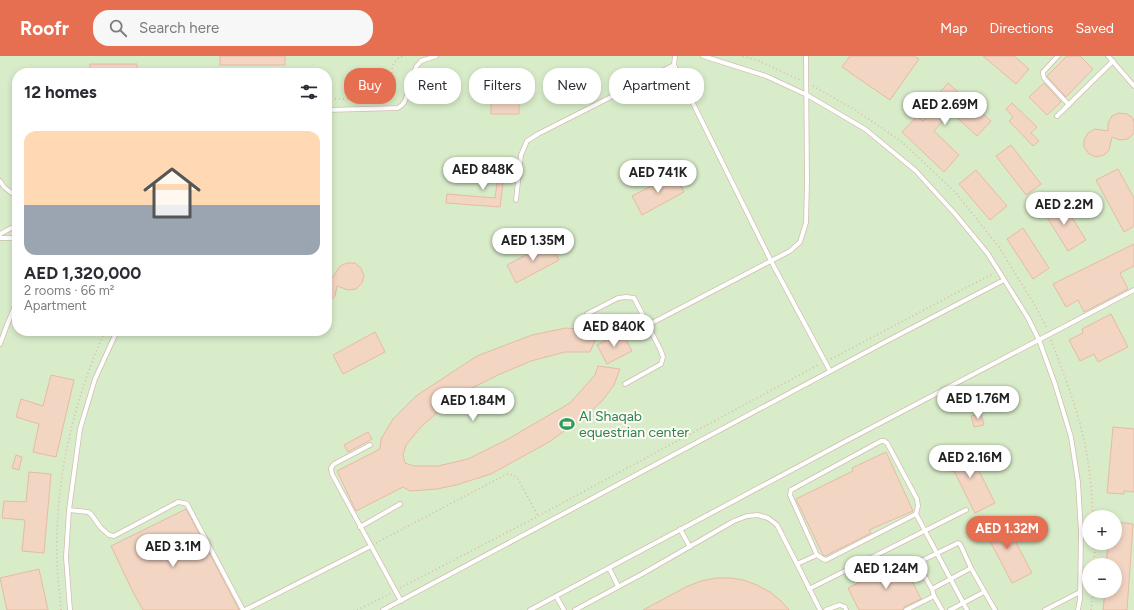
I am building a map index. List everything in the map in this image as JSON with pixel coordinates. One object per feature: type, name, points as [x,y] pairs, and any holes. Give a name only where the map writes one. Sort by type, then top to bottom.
[{"type":"lane","points":[[332,110],[398,108],[405,101],[416,67],[421,61],[436,56]]},
{"type":"lane","points":[[675,56],[674,65],[771,261],[830,371]]},
{"type":"lane","points":[[704,56],[766,76],[806,95],[865,130],[916,171],[956,215],[988,254],[1028,318],[1039,340],[1055,384],[1071,437],[1078,482],[1081,534],[1080,592],[1078,610]]},
{"type":"lane","points":[[648,326],[790,251],[800,242],[806,223],[806,56]]},
{"type":"lane","points":[[1058,56],[1043,74],[1044,78],[1069,105]]},
{"type":"lane","points":[[1108,56],[1134,86]]},
{"type":"lane","points":[[1057,116],[1113,61]]},
{"type":"lane","points":[[516,200],[521,155],[527,142],[545,130],[674,65]]},
{"type":"lane","points":[[0,181],[4,187],[12,193]]},
{"type":"lane","points":[[0,234],[12,228]]},
{"type":"lane","points":[[0,238],[12,238]]},
{"type":"lane","points":[[383,610],[830,371],[1004,280]]},
{"type":"lane","points":[[530,610],[1134,290]]},
{"type":"lane","points":[[587,314],[618,298],[626,296],[634,298],[663,357],[661,364],[625,384]]},
{"type":"lane","points":[[0,344],[12,314]]},
{"type":"lane","points":[[70,610],[66,557],[69,510],[80,429],[95,379],[115,336]]},
{"type":"lane","points":[[916,514],[826,560],[817,555],[790,495],[791,490],[881,441],[884,441],[887,443],[917,499],[918,506],[916,514],[967,610]]},
{"type":"lane","points":[[370,445],[334,464],[331,468],[332,474],[401,601]]},
{"type":"lane","points":[[69,510],[88,512],[101,528],[109,535],[114,536],[178,502],[184,502],[187,504],[244,610],[371,546]]},
{"type":"lane","points":[[360,527],[400,504]]},
{"type":"lane","points":[[809,589],[966,510]]},
{"type":"lane","points":[[576,610],[734,521],[747,516],[758,515],[768,518],[777,525],[820,610]]},
{"type":"lane","points":[[680,530],[690,547]]},
{"type":"lane","points":[[942,610],[920,568],[920,564],[921,561],[958,543],[960,544],[984,592],[995,610]]},
{"type":"lane","points":[[797,564],[817,555]]},
{"type":"lane","points":[[609,568],[618,586]]},
{"type":"lane","points":[[932,589],[972,568]]},
{"type":"lane","points":[[950,610],[984,592]]},
{"type":"lane","points":[[1045,610],[1080,592]]},
{"type":"lane","points":[[556,596],[564,610]]},
{"type":"lane","points":[[906,610],[934,596]]},
{"type":"lane","points":[[826,610],[840,605],[845,607],[846,610]]},
{"type":"path","points":[[332,99],[382,98],[388,94],[393,65],[398,57],[404,56]]},
{"type":"path","points":[[743,56],[759,61],[806,82],[860,113],[902,142],[956,193],[999,247],[1037,309],[1049,334],[1062,368],[1081,427],[1088,461],[1092,510]]},
{"type":"path","points":[[357,610],[396,591],[999,271]]},
{"type":"path","points":[[371,546],[507,474],[518,479],[538,516]]},
{"type":"path","points":[[1091,610],[1092,598]]},
{"type":"green space","name":"Al Shaqab equestrian center","points":[[0,56],[1134,56],[1134,610],[0,610]]},
{"type":"building","points":[[220,56],[285,56],[285,65],[220,65]]},
{"type":"building","points":[[850,56],[914,56],[919,59],[890,100],[842,67]]},
{"type":"building","points":[[983,56],[1014,56],[1029,69],[1016,84]]},
{"type":"building","points":[[1067,56],[1080,56],[1093,69],[1066,97],[1047,76]]},
{"type":"building","points":[[90,64],[137,64],[137,68],[90,68]]},
{"type":"building","points":[[948,83],[991,121],[977,136],[951,112],[934,131],[959,155],[944,172],[902,132],[917,116],[923,121],[939,102],[935,98]]},
{"type":"building","points":[[1044,83],[1061,102],[1047,115],[1029,97]]},
{"type":"building","points":[[1012,103],[1037,127],[1031,133],[1039,141],[1033,146],[1009,121],[1013,117],[1006,109]]},
{"type":"building","points":[[491,104],[519,104],[519,114],[491,114]]},
{"type":"building","points":[[1119,113],[1127,114],[1133,118],[1134,133],[1128,139],[1120,140],[1112,137],[1109,150],[1104,155],[1096,157],[1089,154],[1084,147],[1084,140],[1088,133],[1095,129],[1108,131],[1108,123],[1112,116]]},
{"type":"building","points":[[1011,145],[1041,184],[1026,195],[996,156]]},
{"type":"building","points":[[495,159],[506,159],[500,207],[446,203],[447,194],[495,198],[499,168],[494,168]]},
{"type":"building","points":[[1118,169],[1134,198],[1134,226],[1124,232],[1096,180]]},
{"type":"building","points":[[976,170],[1007,206],[990,220],[959,184]]},
{"type":"building","points":[[674,174],[684,192],[642,215],[632,196]]},
{"type":"building","points":[[1061,200],[1086,240],[1068,251],[1043,211]]},
{"type":"building","points":[[1023,228],[1049,268],[1033,279],[1007,239]]},
{"type":"building","points":[[550,242],[559,260],[516,283],[507,265]]},
{"type":"building","points":[[1134,244],[1134,266],[1120,273],[1128,289],[1084,312],[1078,300],[1066,307],[1053,284]]},
{"type":"building","points":[[347,263],[355,263],[361,268],[364,276],[362,283],[356,289],[348,290],[337,286],[335,296],[332,299],[332,277],[340,266]]},
{"type":"building","points":[[1111,314],[1128,347],[1098,362],[1094,354],[1080,361],[1069,340],[1083,333],[1082,329]]},
{"type":"building","points":[[566,328],[590,330],[596,338],[590,352],[565,352],[531,361],[468,390],[444,406],[420,428],[406,445],[403,455],[405,463],[414,466],[438,466],[468,459],[508,439],[570,403],[595,375],[598,366],[620,369],[614,385],[602,401],[588,414],[549,442],[491,474],[456,485],[437,489],[410,491],[403,487],[356,511],[337,471],[380,449],[381,439],[393,419],[416,396],[477,356],[532,335]]},
{"type":"building","points":[[375,332],[385,352],[343,374],[333,355]]},
{"type":"building","points":[[622,332],[632,351],[607,364],[597,345]]},
{"type":"building","points":[[51,375],[74,380],[56,457],[33,452],[39,424],[16,417],[21,399],[43,406]]},
{"type":"building","points":[[981,414],[984,425],[974,427],[971,416]]},
{"type":"building","points":[[1113,427],[1134,429],[1134,492],[1124,491],[1124,494],[1107,493]]},
{"type":"building","points":[[368,432],[372,439],[348,452],[344,445]]},
{"type":"building","points":[[964,445],[995,503],[975,513],[954,471],[952,472],[943,456]]},
{"type":"building","points":[[886,452],[913,511],[869,530],[871,533],[825,556],[823,555],[796,499],[853,471],[852,468]]},
{"type":"building","points":[[16,455],[22,457],[19,470],[12,468]]},
{"type":"building","points":[[29,472],[51,474],[44,553],[22,551],[25,520],[2,518],[4,501],[26,502]]},
{"type":"building","points":[[186,509],[239,610],[143,610],[134,594],[111,546]]},
{"type":"building","points":[[1002,516],[1032,573],[1012,583],[982,526]]},
{"type":"building","points":[[1122,523],[1133,524],[1127,610],[1103,610],[1104,598],[1122,598],[1122,558],[1107,558],[1107,550],[1122,550]]},
{"type":"building","points":[[902,561],[921,599],[904,607],[903,610],[859,610],[848,588]]},
{"type":"building","points":[[39,569],[48,610],[7,610],[0,578]]},
{"type":"building","points":[[716,578],[743,580],[757,585],[770,592],[789,610],[643,610],[688,586],[701,581]]},
{"type":"place","name":"Al Shaqab equestrian center","points":[[567,424]]}]
